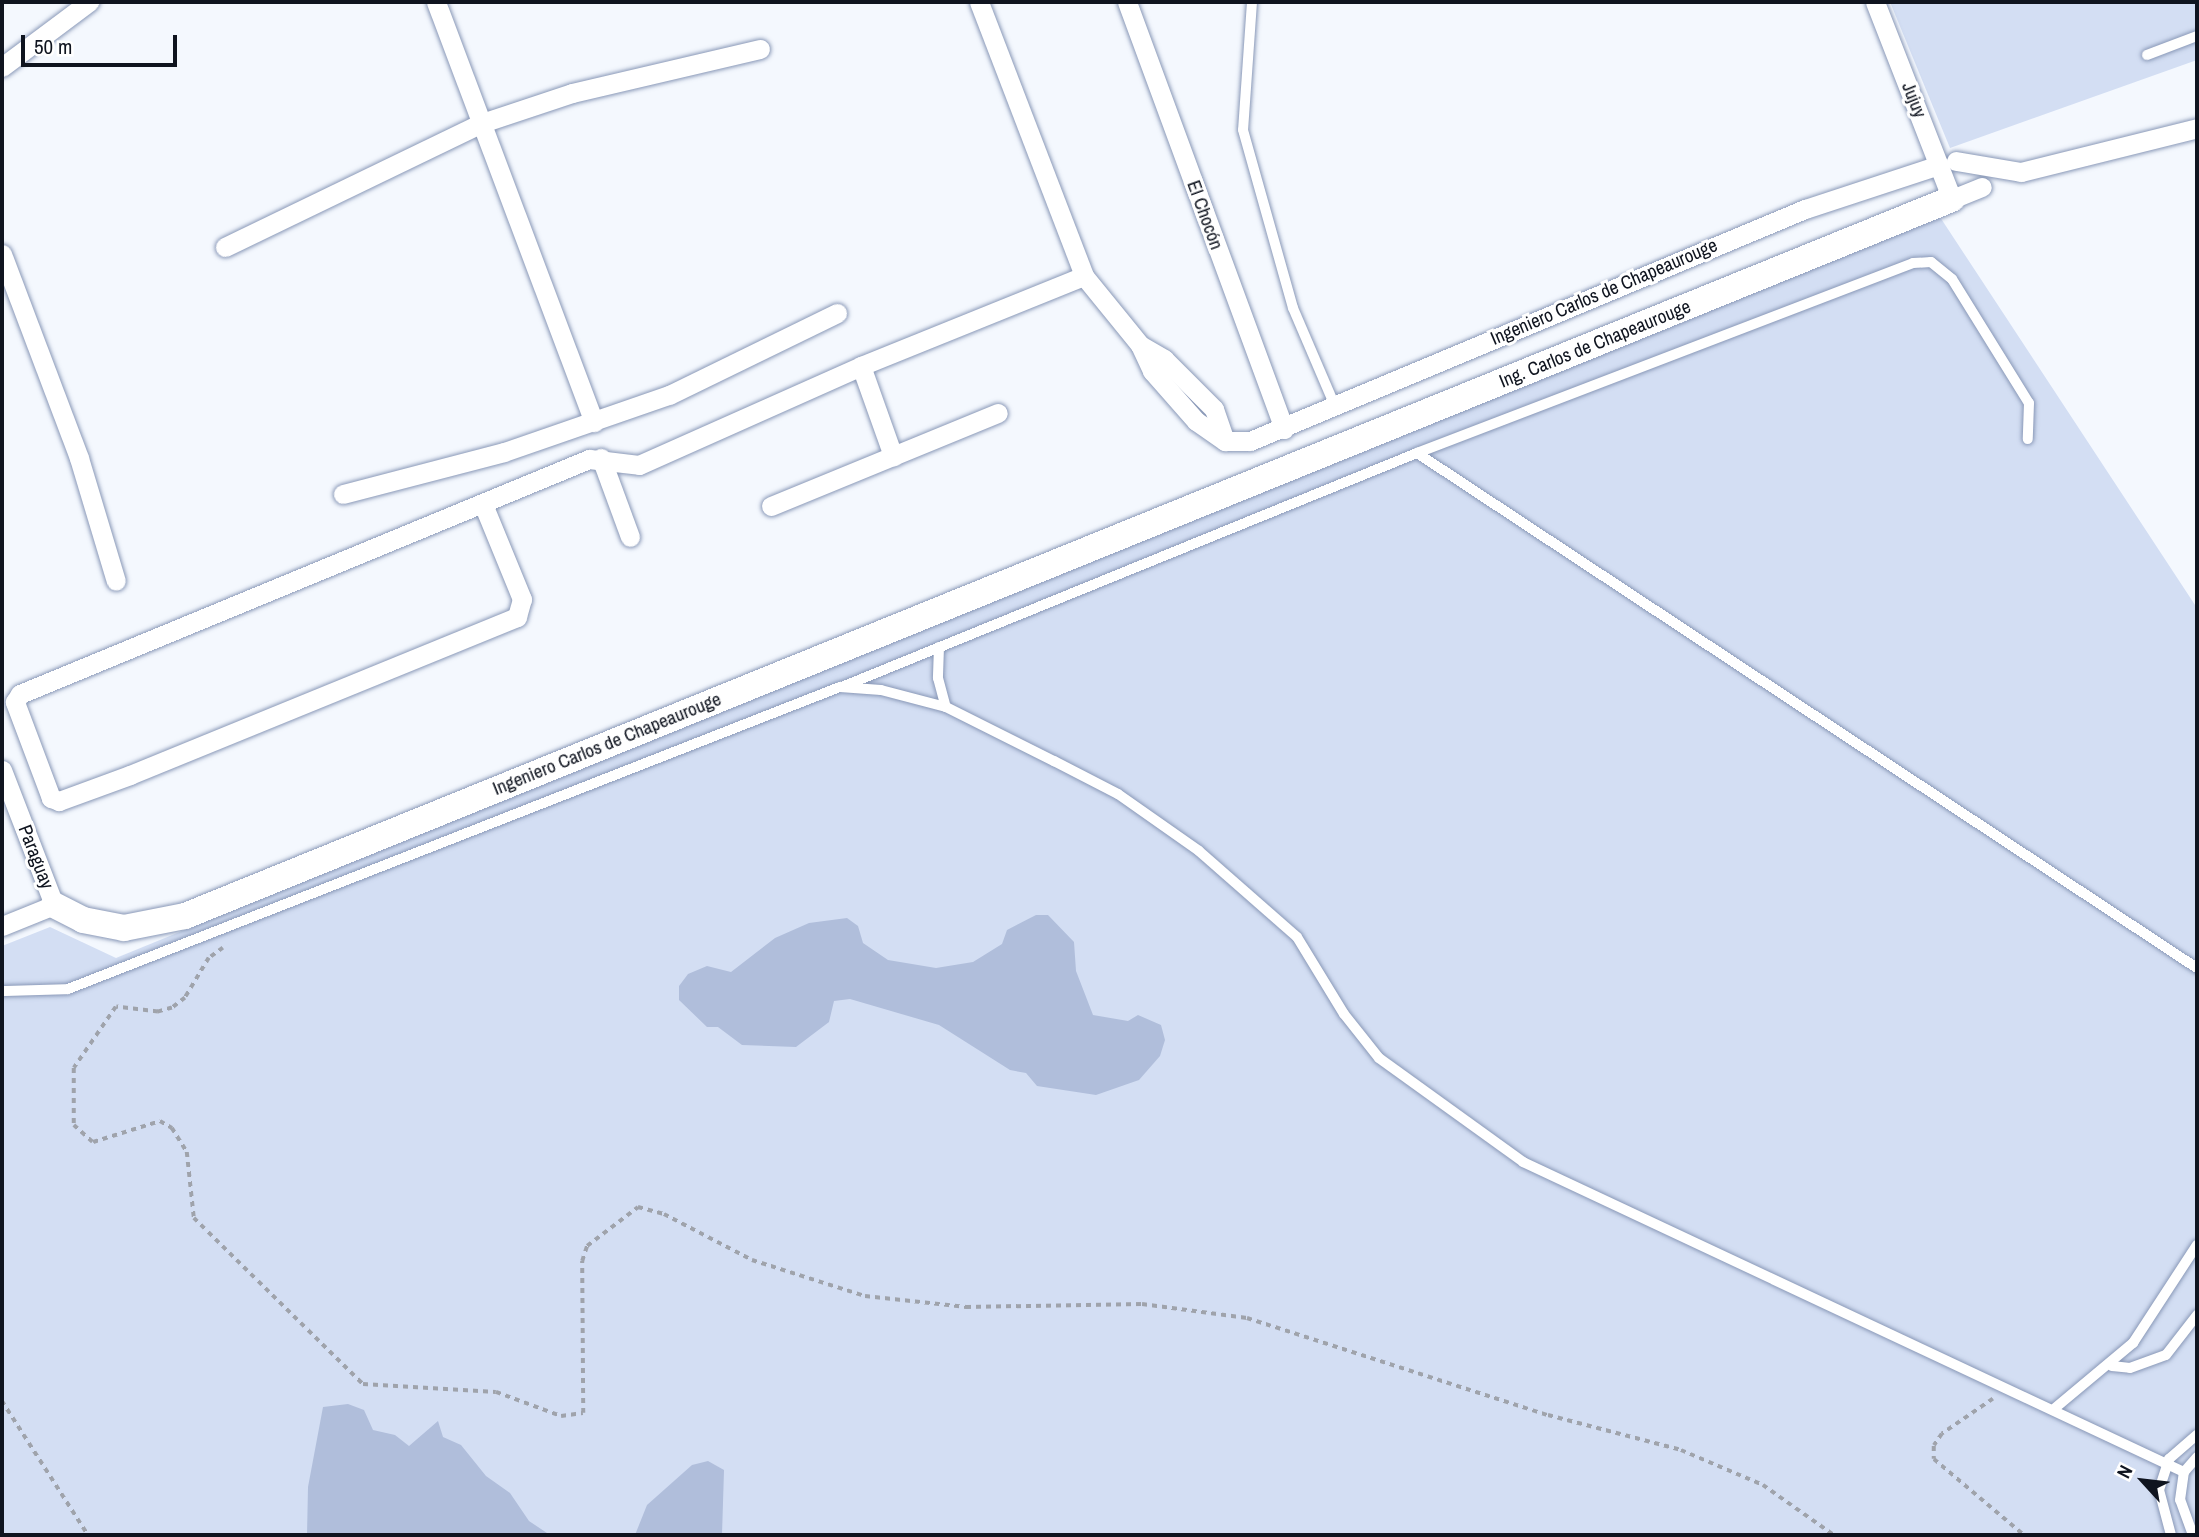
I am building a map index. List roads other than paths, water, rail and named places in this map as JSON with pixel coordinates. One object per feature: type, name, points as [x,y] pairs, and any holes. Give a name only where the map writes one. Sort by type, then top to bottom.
[{"type":"street","points":[[2,67],[89,2]]},
{"type":"street","points":[[436,2],[594,422]]},
{"type":"street","points":[[483,504],[522,599],[517,617],[130,775],[59,802],[51,799],[15,702],[20,694],[483,504],[601,458],[639,465],[861,366],[1084,276],[979,2]]},
{"type":"street","name":"El Chocón","points":[[1127,2],[1279,431]]},
{"type":"street","name":"Jujuy","points":[[1875,2],[1943,158],[1952,199]]},
{"type":"street","points":[[225,247],[482,123],[572,93],[760,49]]},
{"type":"street","name":"Ingeniero Carlos de Chapeaurouge","points":[[1084,276],[1140,345],[1152,371],[1196,421],[1225,441],[1238,444],[1279,431],[1805,209],[1943,158],[2021,172],[2197,128]]},
{"type":"street","name":"Ing. Carlos de Chapeaurouge","points":[[1209,500],[1982,187]]},
{"type":"street","points":[[2,254],[79,458],[116,581]]},
{"type":"street","points":[[343,494],[430,474],[669,395],[837,313]]},
{"type":"street","points":[[861,366],[892,456]]},
{"type":"street","points":[[771,506],[998,413]]},
{"type":"street","points":[[601,458],[630,537]]},
{"type":"street","name":"Ingeniero Carlos de Chapeaurouge","points":[[54,905],[83,920],[124,928],[185,916],[1209,500]]},
{"type":"street","name":"Paraguay","points":[[2,770],[54,905]]},
{"type":"street","points":[[2,926],[54,905]]},
{"type":"lane","points":[[1252,2],[1243,130],[1293,308],[1335,406]]},
{"type":"lane","points":[[2147,55],[2197,36]]},
{"type":"lane","points":[[2,990],[49,993],[131,967],[840,687],[1417,453],[1913,263],[1931,262],[1952,279],[2029,403],[2028,439]]},
{"type":"lane","points":[[1417,453],[2197,968]]},
{"type":"lane","points":[[939,647],[938,678],[946,707]]},
{"type":"lane","points":[[840,687],[946,707],[1118,794],[1199,851],[1297,937],[1343,1014],[1379,1058],[1522,1163],[2055,1408],[2183,1472]]},
{"type":"lane","points":[[2055,1408],[2112,1366],[2197,1245]]},
{"type":"lane","points":[[2112,1366],[2130,1368],[2166,1355],[2197,1315]]},
{"type":"lane","points":[[2171,1535],[2159,1490],[2168,1463],[2197,1434]]},
{"type":"lane","points":[[2193,1535],[2180,1500],[2183,1472],[2197,1457]]}]
